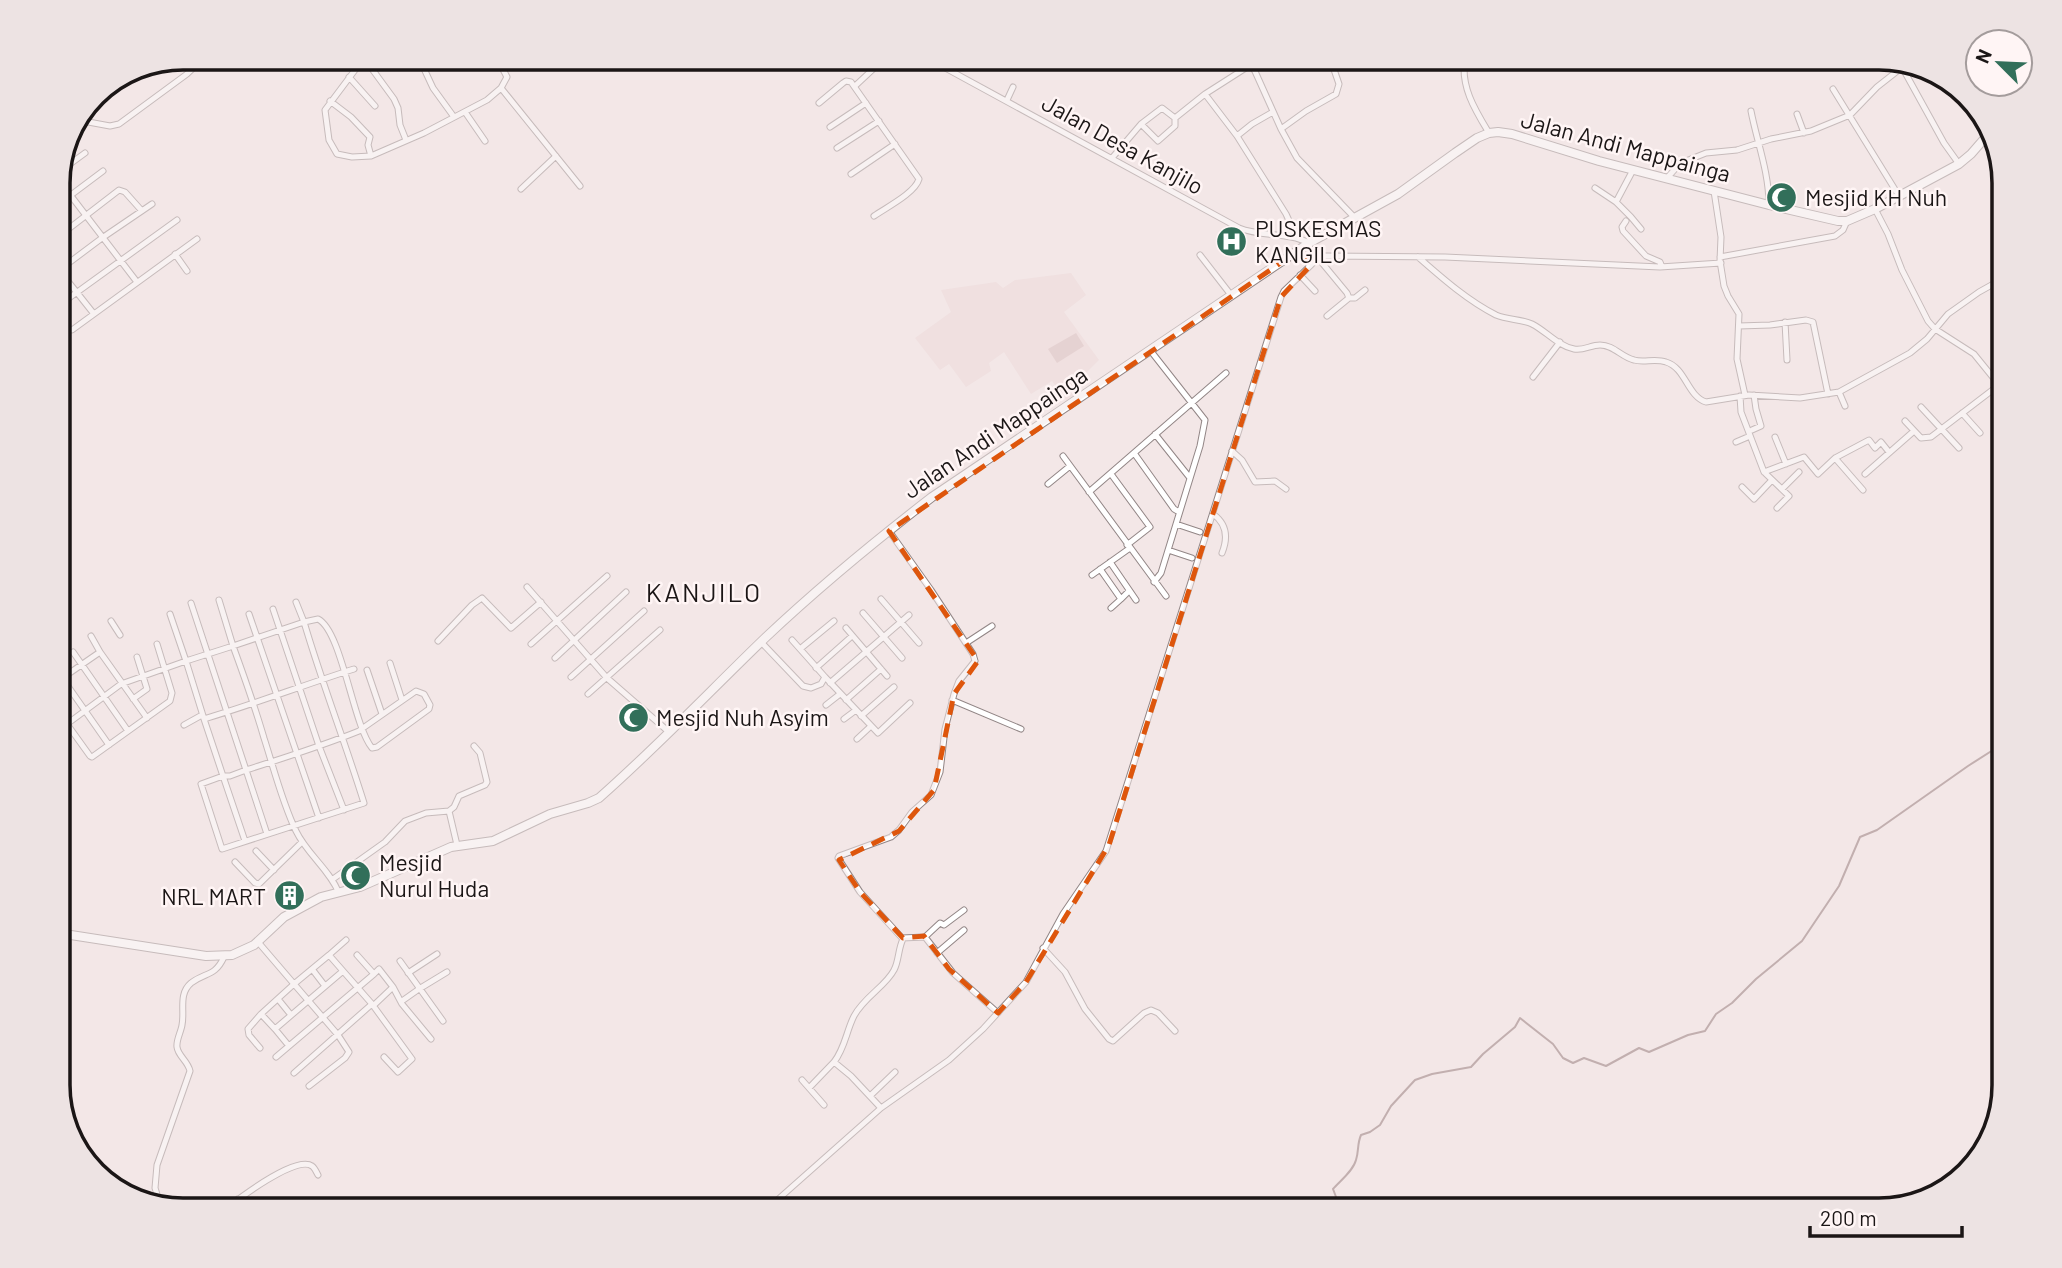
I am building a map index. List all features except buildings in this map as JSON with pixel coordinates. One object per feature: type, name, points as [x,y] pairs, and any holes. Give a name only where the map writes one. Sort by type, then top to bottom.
[{"type":"main road","name":"Jalan Andi Mappainga","points":[[70,935],[224,957],[239,953],[258,942],[290,912],[320,897],[360,887],[457,845],[493,841],[550,814],[599,798],[798,608],[932,496],[1309,243],[1398,194],[1462,148],[1489,133],[1512,135],[1769,205],[1847,221]]},
{"type":"main road","points":[[1847,221],[1959,164],[1983,139]]},
{"type":"street","points":[[88,122],[110,127],[119,124],[191,70]]},
{"type":"street","points":[[354,70],[325,110],[329,140],[334,151],[346,157],[371,156],[424,133],[487,100],[506,80],[504,70]]},
{"type":"street","points":[[373,70],[394,99],[400,125],[407,139]]},
{"type":"street","points":[[425,70],[433,88],[454,117]]},
{"type":"street","points":[[855,86],[872,70]]},
{"type":"street","name":"Jalan Desa Kanjilo","points":[[950,70],[1239,228],[1309,243]]},
{"type":"street","points":[[1175,118],[1205,94],[1243,70]]},
{"type":"street","points":[[1255,70],[1290,148],[1303,166],[1354,217]]},
{"type":"street","points":[[1281,128],[1336,94],[1339,84],[1334,70]]},
{"type":"street","points":[[1465,70],[1470,101],[1489,133]]},
{"type":"street","points":[[1667,178],[1686,161],[1706,153],[1737,150],[1771,139],[1804,133],[1850,115],[1877,87],[1897,72]]},
{"type":"street","points":[[1908,74],[1944,143],[1959,164]]},
{"type":"street","points":[[349,76],[375,106]]},
{"type":"street","points":[[819,103],[846,81],[851,82],[919,179],[918,184],[874,216]]},
{"type":"street","points":[[1007,100],[1013,87]]},
{"type":"street","points":[[501,88],[580,186]]},
{"type":"street","points":[[1833,89],[1899,196]]},
{"type":"street","points":[[1205,94],[1237,136],[1286,214],[1291,225],[1291,237]]},
{"type":"street","points":[[330,101],[351,117],[370,137],[368,145],[371,156]]},
{"type":"street","points":[[830,127],[866,103]]},
{"type":"street","points":[[1112,158],[1141,124],[1163,107],[1175,118],[1175,126],[1158,141],[1141,124]]},
{"type":"street","points":[[466,111],[485,141]]},
{"type":"street","points":[[1751,111],[1767,178],[1769,205]]},
{"type":"street","points":[[1237,136],[1273,112]]},
{"type":"street","points":[[1797,114],[1804,133]]},
{"type":"street","points":[[837,148],[879,121]]},
{"type":"street","points":[[851,174],[895,144]]},
{"type":"street","points":[[72,162],[85,153]]},
{"type":"street","points":[[521,189],[556,156]]},
{"type":"street","points":[[1616,202],[1633,169]]},
{"type":"street","points":[[103,171],[71,195],[136,282]]},
{"type":"street","points":[[1595,188],[1616,202],[1641,229]]},
{"type":"street","points":[[70,228],[119,190],[125,192],[142,211]]},
{"type":"street","points":[[1713,190],[1721,237],[1720,260],[1728,296],[1739,314],[1737,359],[1742,396],[1741,412],[1765,472],[1789,496],[1777,508]]},
{"type":"street","points":[[70,261],[152,204]]},
{"type":"street","points":[[1875,209],[1917,301],[1935,330],[1974,354],[1992,376]]},
{"type":"street","points":[[70,297],[177,220]]},
{"type":"street","points":[[1626,221],[1622,227],[1623,231],[1646,256],[1660,262],[1662,267]]},
{"type":"street","points":[[780,1198],[881,1108],[949,1060],[998,1013],[1026,982],[1063,914],[1109,845],[1281,297],[1284,290],[1318,258],[1445,257],[1662,267],[1720,260],[1835,236],[1843,230],[1847,221]]},
{"type":"street","points":[[70,331],[197,239]]},
{"type":"street","points":[[1298,251],[1310,266]]},
{"type":"street","points":[[174,254],[187,271]]},
{"type":"street","points":[[1200,255],[1231,295]]},
{"type":"street","points":[[1418,257],[1437,274],[1495,314],[1532,324],[1572,349],[1600,345],[1615,349],[1632,360],[1668,362],[1680,370],[1702,401],[1754,395],[1800,398],[1839,392],[1910,353],[1955,309],[1992,286]]},
{"type":"street","points":[[1318,258],[1348,293],[1349,298]]},
{"type":"street","points":[[1300,275],[1315,291]]},
{"type":"street","points":[[70,285],[93,314]]},
{"type":"street","points":[[1328,316],[1349,298],[1355,298],[1365,290]]},
{"type":"street","points":[[1739,326],[1813,321],[1828,394]]},
{"type":"street","points":[[1785,322],[1787,360]]},
{"type":"street","points":[[1533,377],[1560,342]]},
{"type":"street","points":[[1150,350],[1205,420],[1168,550],[1160,575],[1154,582]]},
{"type":"street","points":[[1089,492],[1226,373]]},
{"type":"street","points":[[1905,421],[1921,438],[1931,437],[1992,390]]},
{"type":"street","points":[[1839,392],[1845,406]]},
{"type":"street","points":[[1735,442],[1762,426],[1754,395]]},
{"type":"street","points":[[1921,407],[1959,448]]},
{"type":"street","points":[[1962,413],[1980,433]]},
{"type":"street","points":[[1866,474],[1914,431]]},
{"type":"street","points":[[1155,434],[1190,478]]},
{"type":"street","points":[[1775,437],[1786,464]]},
{"type":"street","points":[[1765,472],[1804,457],[1818,474],[1835,458],[1869,440],[1875,448],[1881,442],[1889,452]]},
{"type":"street","points":[[1232,451],[1242,460],[1255,482],[1275,481],[1286,489]]},
{"type":"street","points":[[1134,453],[1174,509],[1179,512]]},
{"type":"street","points":[[1063,456],[1166,596]]},
{"type":"street","points":[[1835,458],[1863,490]]},
{"type":"street","points":[[1048,484],[1070,466]]},
{"type":"street","points":[[1782,489],[1799,472]]},
{"type":"street","points":[[1092,575],[1150,527],[1111,474]]},
{"type":"street","points":[[1742,487],[1754,499],[1772,480]]},
{"type":"street","points":[[1213,514],[1222,522],[1226,533],[1222,553]]},
{"type":"street","points":[[1176,524],[1200,532]]},
{"type":"street","points":[[888,531],[975,657],[975,661],[959,681],[952,701],[945,729],[940,772],[931,795],[891,837],[849,851],[838,858],[860,892],[903,939]]},
{"type":"street","points":[[1168,550],[1192,558]]},
{"type":"street","points":[[1110,562],[1136,600]]},
{"type":"street","points":[[1100,569],[1121,598]]},
{"type":"street","points":[[531,644],[607,576]]},
{"type":"street","points":[[527,587],[607,678],[670,732]]},
{"type":"street","points":[[1111,608],[1129,591]]},
{"type":"street","points":[[555,658],[626,592]]},
{"type":"street","points":[[438,640],[482,598],[511,628],[541,602]]},
{"type":"street","points":[[881,599],[919,643]]},
{"type":"street","points":[[219,600],[293,825],[302,842],[333,879],[339,893]]},
{"type":"street","points":[[70,722],[121,684],[280,629],[304,622],[318,619],[323,622],[344,672],[363,728],[369,744],[373,749],[430,707],[424,694],[418,691],[363,728],[341,738],[201,784],[222,849],[364,803],[341,738],[321,680],[304,622],[296,602]]},
{"type":"street","points":[[191,603],[267,834]]},
{"type":"street","points":[[273,609],[319,746],[344,810]]},
{"type":"street","points":[[571,677],[644,611]]},
{"type":"street","points":[[863,613],[902,658]]},
{"type":"street","points":[[170,614],[245,841]]},
{"type":"street","points":[[249,614],[319,818]]},
{"type":"street","points":[[830,683],[908,614]]},
{"type":"street","points":[[111,621],[120,635]]},
{"type":"street","points":[[800,649],[834,621]]},
{"type":"street","points":[[966,643],[992,626]]},
{"type":"street","points":[[846,628],[887,676]]},
{"type":"street","points":[[588,694],[660,630]]},
{"type":"street","points":[[91,636],[121,684],[147,718]]},
{"type":"street","points":[[816,668],[852,636]]},
{"type":"street","points":[[792,640],[878,733],[910,703]]},
{"type":"street","points":[[761,642],[803,687],[811,688],[821,684],[825,677]]},
{"type":"street","points":[[70,728],[93,757],[172,699],[157,644]]},
{"type":"street","points":[[73,652],[128,731]]},
{"type":"street","points":[[70,670],[100,652]]},
{"type":"street","points":[[133,699],[147,689],[137,657]]},
{"type":"street","points":[[390,663],[402,700]]},
{"type":"street","points":[[184,725],[354,669]]},
{"type":"street","points":[[846,699],[881,669]]},
{"type":"street","points":[[367,670],[382,714]]},
{"type":"street","points":[[861,716],[894,687]]},
{"type":"street","points":[[70,690],[109,745]]},
{"type":"street","points":[[826,705],[840,694]]},
{"type":"street","points":[[952,701],[1021,729]]},
{"type":"street","points":[[844,719],[856,710]]},
{"type":"street","points":[[857,739],[871,726]]},
{"type":"street","points":[[333,879],[385,842],[405,821],[426,813],[449,811],[459,796],[485,785],[487,782],[480,753],[474,746]]},
{"type":"street","points":[[449,811],[457,845]]},
{"type":"street","points":[[234,862],[257,884],[302,842]]},
{"type":"street","points":[[256,851],[274,870]]},
{"type":"street","points":[[903,939],[925,937],[940,923],[944,925],[964,910]]},
{"type":"street","points":[[937,953],[964,930]]},
{"type":"street","points":[[925,937],[953,973],[998,1013]]},
{"type":"street","points":[[809,1088],[842,1051],[850,1025],[860,1006],[894,971],[903,939]]},
{"type":"street","points":[[260,1048],[248,1030],[261,1014],[346,940]]},
{"type":"street","points":[[258,942],[348,1049],[348,1055],[309,1086]]},
{"type":"street","points":[[1043,948],[1065,972],[1085,1009],[1109,1040],[1113,1041],[1144,1013],[1151,1010],[1156,1011],[1175,1031]]},
{"type":"street","points":[[329,954],[373,1005],[412,1059],[398,1072],[384,1057]]},
{"type":"street","points":[[408,973],[437,954]]},
{"type":"street","points":[[357,956],[374,974]]},
{"type":"street","points":[[157,1195],[157,1165],[190,1070],[177,1047],[183,1022],[183,998],[189,985],[215,971],[224,957]]},
{"type":"street","points":[[400,961],[443,1021]]},
{"type":"street","points":[[312,969],[325,986]]},
{"type":"street","points":[[276,1057],[379,969],[402,1004],[431,1039]]},
{"type":"street","points":[[275,1030],[343,971]]},
{"type":"street","points":[[402,1001],[447,972]]},
{"type":"street","points":[[294,1073],[393,987]]},
{"type":"street","points":[[278,999],[291,1015]]},
{"type":"street","points":[[261,1014],[289,1046]]},
{"type":"street","points":[[834,1062],[881,1108]]},
{"type":"street","points":[[870,1096],[895,1072]]},
{"type":"street","points":[[802,1080],[824,1105]]},
{"type":"street","points":[[239,1198],[269,1178],[301,1166],[312,1166],[318,1175]]},
{"type":"highlighted area","points":[[1298,251],[1310,266],[1281,297],[1109,845],[1026,982],[998,1013],[949,969],[924,936],[903,938],[860,892],[839,860],[899,831],[934,790],[954,694],[978,661],[889,531]]},
{"type":"shaded area","points":[[1071,273],[1086,295],[1064,312],[1099,360],[1075,384],[1081,392],[1067,401],[1052,381],[1031,394],[1004,352],[989,363],[991,371],[966,387],[949,364],[940,370],[915,338],[951,312],[941,290],[996,282],[1003,288],[1015,280]]},
{"type":"shaded area","points":[[1076,333],[1084,346],[1057,363],[1048,349]]},
{"type":"waterway","points":[[1336,1198],[1333,1189],[1350,1172],[1357,1157],[1361,1135],[1380,1125],[1391,1106],[1415,1080],[1471,1067],[1515,1027],[1520,1018],[1553,1044],[1563,1058],[1573,1063],[1584,1058],[1606,1066],[1639,1048],[1649,1052],[1688,1035],[1705,1031],[1716,1014],[1802,941],[1839,886],[1860,837],[1877,830],[1992,751]]},
{"type":"place","name":"Mesjid KH Nuh","points":[[1782,197]]},
{"type":"place","name":"PUSKESMAS KANGILO","points":[[1232,241]]},
{"type":"place","name":"Mesjid Nuh Asyim","points":[[633,717]]},
{"type":"place","name":"Mesjid Nurul Huda","points":[[356,875]]},
{"type":"place","name":"NRL MART","points":[[289,896]]},
{"type":"district","name":"KANJILO","points":[[704,591]]}]
